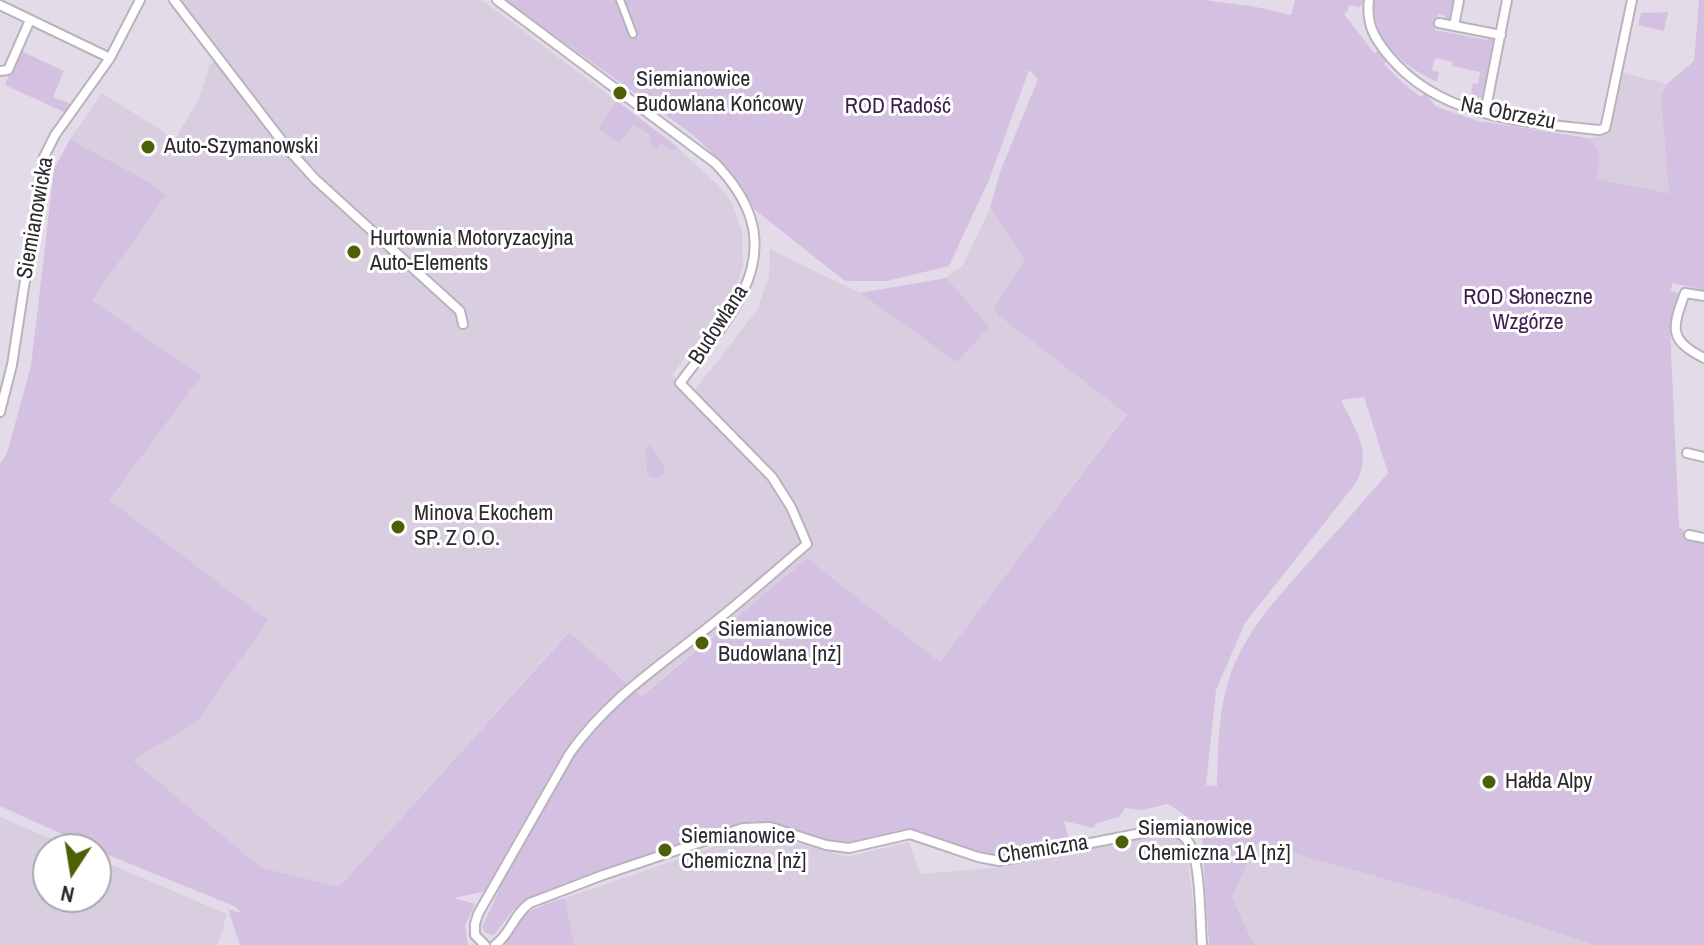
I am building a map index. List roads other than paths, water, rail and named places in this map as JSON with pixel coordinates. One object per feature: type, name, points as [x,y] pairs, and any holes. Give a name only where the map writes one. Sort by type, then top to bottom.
[{"type":"street","name":"Siemianowicka","points":[[0,412],[12,365],[44,157],[55,135],[110,58],[140,0]]},
{"type":"street","points":[[174,0],[315,179],[460,311],[463,324]]},
{"type":"street","name":"Budowlana","points":[[485,945],[475,935],[475,924],[570,753],[594,721],[627,690],[721,618],[807,544],[791,507],[772,477],[680,383],[737,307],[750,278],[754,253],[753,229],[744,200],[715,163],[497,0]]},
{"type":"street","points":[[620,0],[633,34]]},
{"type":"street","name":"Na Obrzeżu","points":[[1369,0],[1369,26],[1394,62],[1425,89],[1442,99],[1485,113],[1600,130],[1606,125],[1632,0]]},
{"type":"street","points":[[1454,26],[1459,0]]},
{"type":"street","points":[[1485,113],[1507,0]]},
{"type":"street","points":[[0,5],[110,58]]},
{"type":"street","points":[[0,71],[8,70],[30,20]]},
{"type":"street","points":[[1439,23],[1501,35]]},
{"type":"street","points":[[1704,296],[1685,293],[1676,334],[1686,349],[1704,358]]},
{"type":"street","points":[[1687,453],[1704,457]]},
{"type":"street","points":[[1689,535],[1704,538]]},
{"type":"street","name":"Chemiczna","points":[[495,945],[503,939],[514,918],[530,903],[743,828],[761,826],[844,848],[910,834],[999,861],[1162,829],[1177,832],[1187,840],[1194,857],[1202,945]]},
{"type":"place","name":"Siemianowice Budowlana Końcowy","points":[[620,93]]},
{"type":"place","name":"Auto-Szymanowski","points":[[148,147]]},
{"type":"place","name":"Hurtownia Motoryzacyjna Auto-Elements","points":[[354,252]]},
{"type":"place","name":"Minova Ekochem SP. Z O.O.","points":[[398,527]]},
{"type":"place","name":"Siemianowice Budowlana [nż]","points":[[702,643]]},
{"type":"place","name":"Hałda Alpy","points":[[1489,782]]},
{"type":"place","name":"Siemianowice Chemiczna 1A [nż]","points":[[1122,842]]},
{"type":"place","name":"Siemianowice Chemiczna [nż]","points":[[665,850]]},
{"type":"park label","name":"ROD Radość","points":[[898,107]]},
{"type":"park label","name":"ROD Słoneczne Wzgórze","points":[[1528,310]]}]
